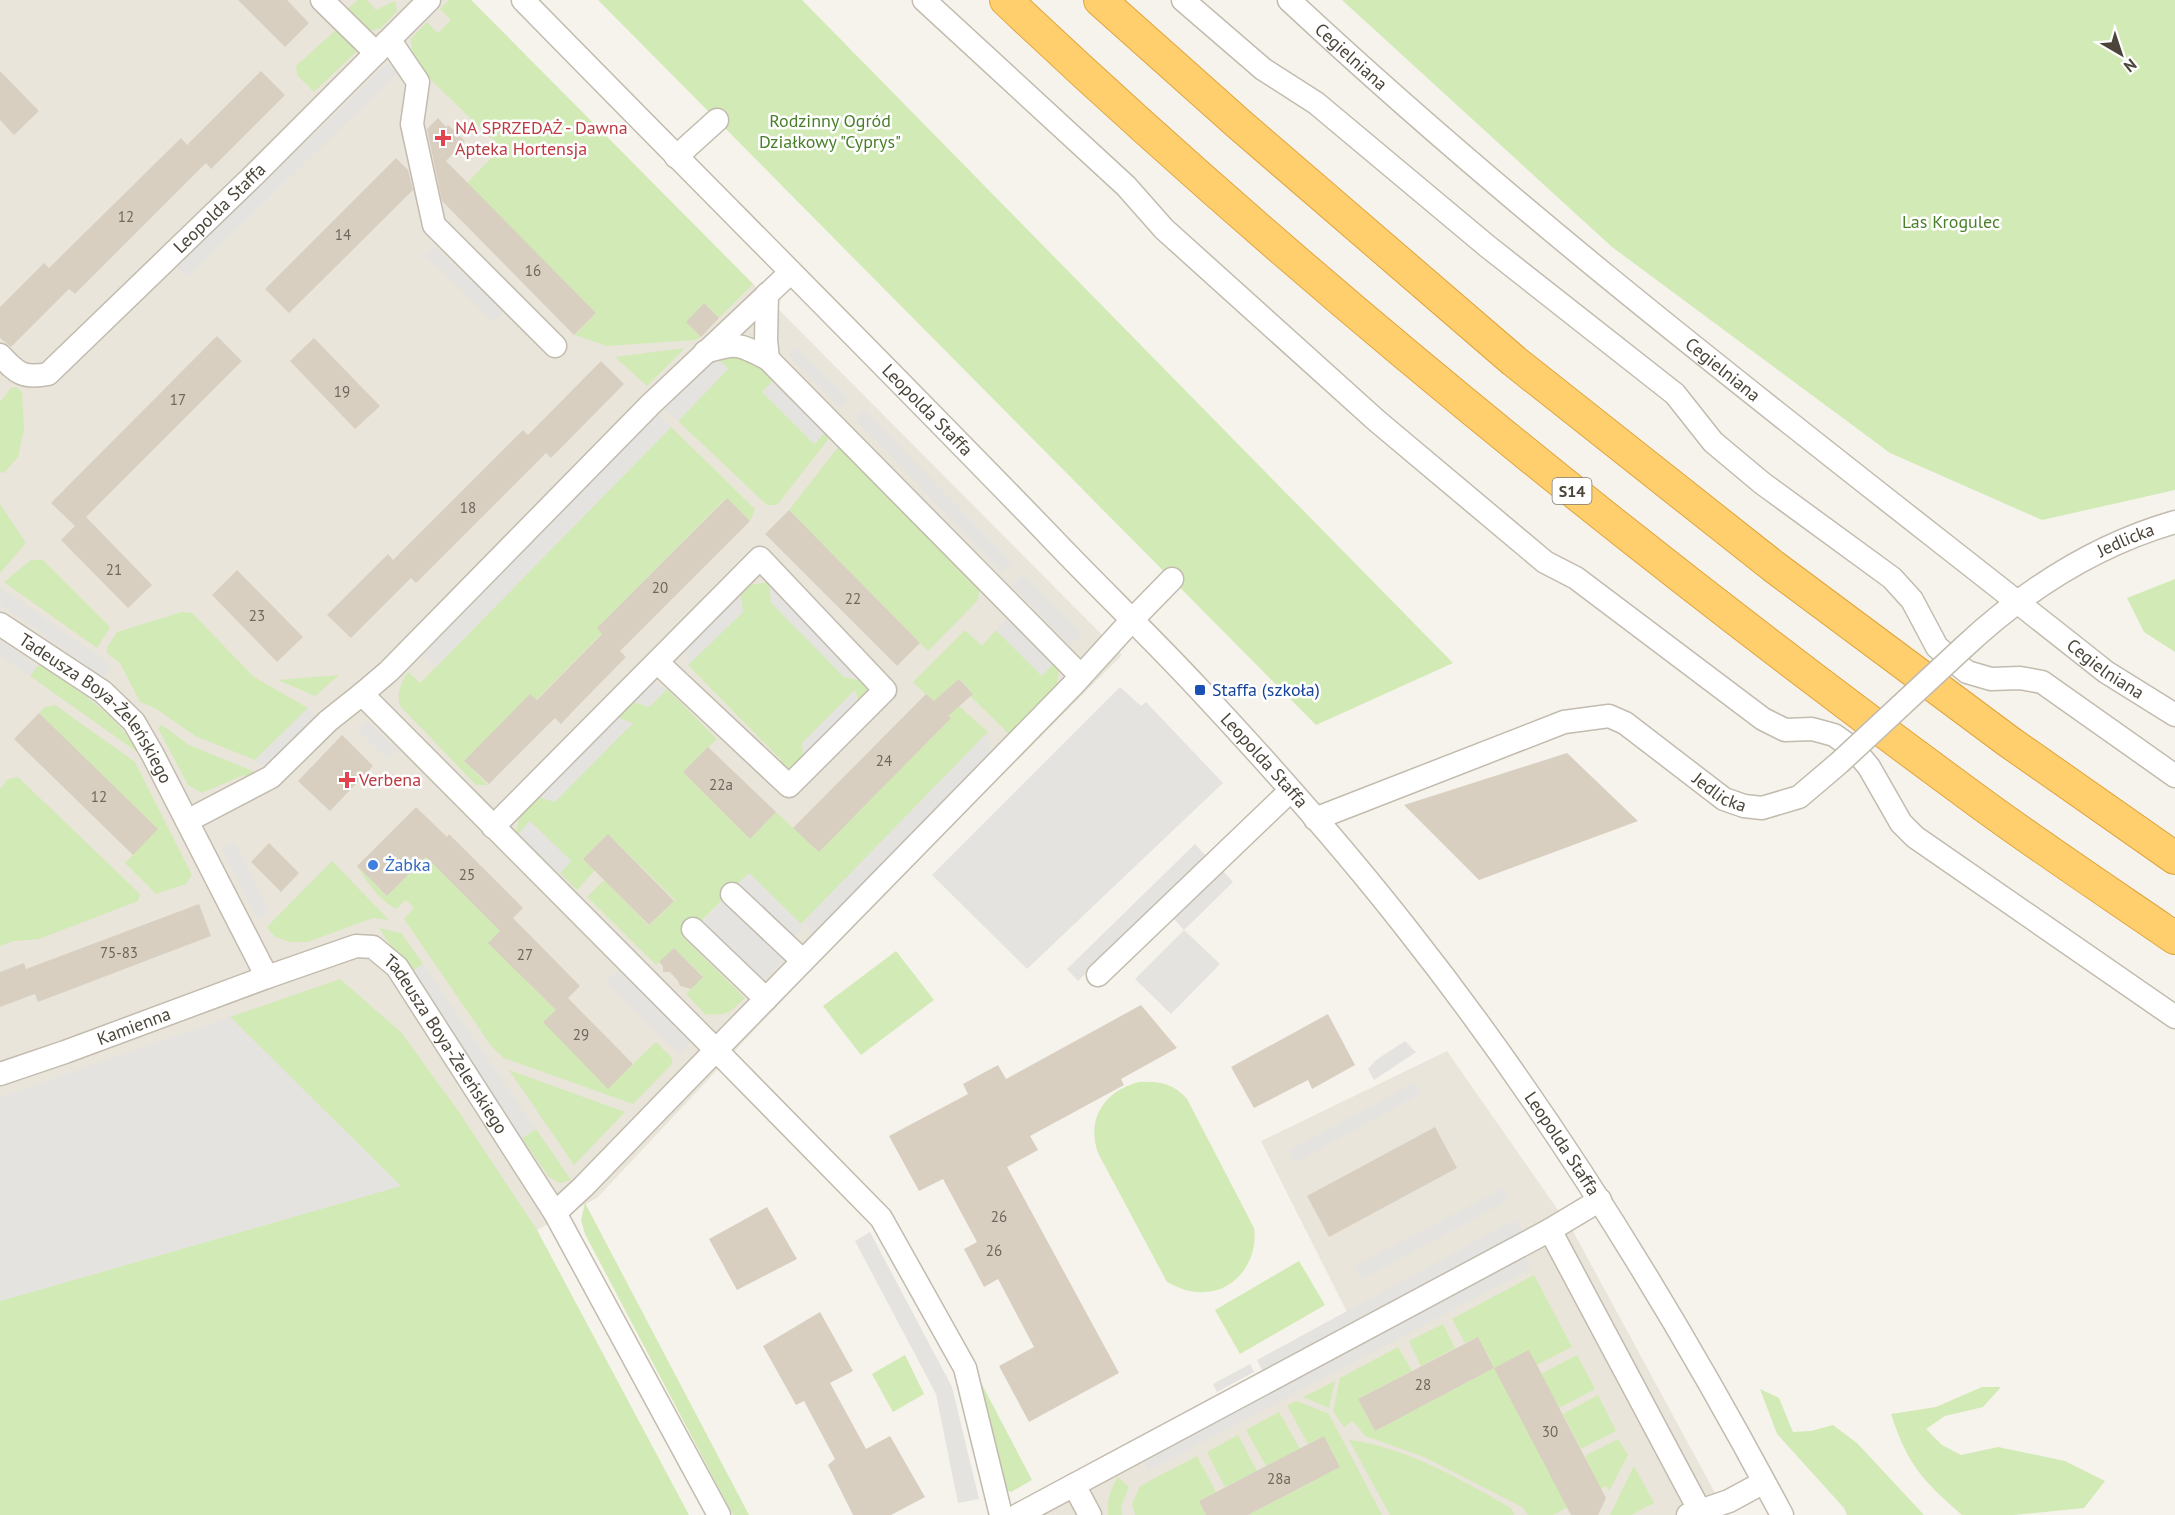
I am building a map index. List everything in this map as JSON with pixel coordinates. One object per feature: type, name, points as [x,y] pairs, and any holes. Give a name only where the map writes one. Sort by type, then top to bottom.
[{"type":"highway","name":"S14","points":[[1006,0],[1211,188],[1342,303],[1490,426],[1660,561],[1985,806],[2175,938]]},
{"type":"highway","points":[[1100,0],[1344,217],[1523,368],[1773,566],[2008,741],[2175,858]]},
{"type":"street","points":[[322,0],[382,47],[396,48],[418,82],[412,124],[434,225],[555,346]]},
{"type":"street","name":"Leopolda Staffa","points":[[523,0],[1200,690],[1362,874],[1449,983],[1600,1200],[1669,1311],[1782,1515]]},
{"type":"street","points":[[924,0],[1126,186],[1164,229],[1377,421],[1545,562],[1575,578],[1762,719],[1785,730],[1812,729],[1834,735],[1854,749],[1869,767],[1901,824],[1915,837],[2175,1017]]},
{"type":"street","points":[[1183,0],[1263,69],[1316,103],[1487,246],[1675,394],[1713,442],[1762,483],[1892,578],[1912,600],[1937,647],[1967,672],[1991,679],[2020,678],[2042,682],[2175,776]]},
{"type":"street","name":"Cegielniana","points":[[1289,0],[1474,167],[1641,303],[2106,672],[2175,715]]},
{"type":"street","name":"Leopolda Staffa","points":[[0,355],[16,372],[33,377],[48,374],[139,288],[382,47],[423,2]]},
{"type":"street","points":[[676,157],[717,120]]},
{"type":"street","points":[[187,821],[271,777],[328,721],[389,671],[704,352],[790,273]]},
{"type":"street","points":[[767,294],[768,358]]},
{"type":"street","points":[[704,352],[729,345],[745,347],[768,358],[1081,676]]},
{"type":"street","name":"Jedlicka","points":[[1315,819],[1563,722],[1609,716],[1625,723],[1724,799],[1744,806],[1762,808],[1799,797],[1839,763],[1996,617],[2054,575],[2120,542],[2175,522]]},
{"type":"street","points":[[493,826],[760,558],[885,690],[789,786],[657,662]]},
{"type":"street","points":[[555,1213],[583,1187],[1081,676],[1172,579]]},
{"type":"street","name":"Tadeusza Boya-Żeleńskiego","points":[[0,624],[103,692],[134,722],[267,977],[356,946],[374,947],[397,967],[555,1213],[719,1515]]},
{"type":"street","points":[[362,694],[881,1218],[965,1368],[1001,1515]]},
{"type":"street","points":[[1098,975],[1290,791]]},
{"type":"street","points":[[732,894],[803,961]]},
{"type":"street","points":[[693,929],[766,999]]},
{"type":"street","name":"Kamienna","points":[[0,1074],[267,977]]},
{"type":"street","points":[[1018,1515],[1550,1230],[1600,1200]]},
{"type":"street","points":[[1550,1230],[1696,1514],[1730,1501],[1764,1482]]},
{"type":"street","points":[[1074,1485],[1090,1515]]},
{"type":"shaded area","points":[[0,0],[471,0],[1122,655],[858,920],[597,1198],[537,1230],[406,1200],[0,1329]]},
{"type":"shaded area","points":[[388,63],[398,73],[187,277],[177,267]]},
{"type":"shaded area","points":[[435,246],[504,311],[494,322],[425,256]]},
{"type":"shaded area","points":[[796,347],[849,399],[840,408],[788,355]]},
{"type":"shaded area","points":[[716,357],[728,369],[678,421],[665,409]]},
{"type":"shaded area","points":[[774,380],[825,432],[815,444],[762,392]]},
{"type":"shaded area","points":[[864,409],[1012,563],[1001,572],[855,418]]},
{"type":"shaded area","points":[[655,412],[671,427],[436,667],[421,652]]},
{"type":"shaded area","points":[[1023,574],[1082,634],[1070,646],[1011,585]]},
{"type":"shaded area","points":[[769,582],[862,679],[844,677],[771,603]]},
{"type":"shaded area","points":[[0,587],[111,665],[103,677],[0,604]]},
{"type":"shaded area","points":[[739,587],[743,612],[688,665],[685,641]]},
{"type":"shaded area","points":[[1007,619],[1053,664],[1042,676],[996,630]]},
{"type":"shaded area","points":[[0,640],[37,666],[30,676],[0,655]]},
{"type":"shaded area","points":[[649,680],[667,689],[649,707],[631,701]]},
{"type":"shaded area","points":[[1120,687],[1141,706],[1146,702],[1223,783],[1027,969],[932,875]]},
{"type":"shaded area","points":[[854,691],[859,709],[804,765],[803,743]]},
{"type":"shaded area","points":[[308,708],[319,719],[267,770],[255,760]]},
{"type":"shaded area","points":[[616,717],[633,723],[555,802],[537,797]]},
{"type":"shaded area","points":[[367,720],[397,750],[388,759],[358,730]]},
{"type":"shaded area","points":[[988,732],[990,755],[812,938],[806,919]]},
{"type":"shaded area","points":[[530,821],[571,861],[560,873],[518,834]]},
{"type":"shaded area","points":[[235,842],[269,912],[257,919],[222,848]]},
{"type":"shaded area","points":[[1195,844],[1206,856],[1078,981],[1067,969]]},
{"type":"shaded area","points":[[1222,870],[1233,882],[1184,930],[1173,918]]},
{"type":"shaded area","points":[[749,873],[804,927],[793,939],[737,885]]},
{"type":"shaded area","points":[[725,898],[786,958],[763,982],[702,923]]},
{"type":"shaded area","points":[[1184,930],[1220,964],[1171,1014],[1135,979]]},
{"type":"shaded area","points":[[423,964],[536,1129],[522,1138],[409,974]]},
{"type":"shaded area","points":[[619,970],[692,1041],[679,1054],[606,982]]},
{"type":"shaded area","points":[[230,1017],[401,1186],[0,1301],[0,1097]]},
{"type":"shaded area","points":[[1405,1041],[1416,1052],[1374,1080],[1368,1069],[1376,1060]]},
{"type":"shaded area","points":[[1447,1051],[1574,1233],[1727,1515],[1038,1515],[1362,1342],[1261,1141]]},
{"type":"shaded area","points":[[1415,1082],[1421,1093],[1295,1163],[1288,1151]]},
{"type":"shaded area","points":[[1503,1188],[1509,1200],[1362,1279],[1354,1266]]},
{"type":"shaded area","points":[[1516,1219],[1523,1231],[1262,1370],[1257,1360]]},
{"type":"shaded area","points":[[870,1232],[952,1387],[979,1499],[958,1503],[936,1394],[855,1241]]},
{"type":"shaded area","points":[[1525,1255],[1532,1268],[1148,1471],[1142,1458]]},
{"type":"shaded area","points":[[1250,1364],[1254,1372],[1217,1392],[1213,1384]]},
{"type":"green space","points":[[358,0],[367,0],[376,10],[395,1],[397,11],[381,28],[368,32],[346,10]]},
{"type":"green space","points":[[449,0],[471,0],[753,284],[719,318],[704,303],[686,322],[701,337],[696,340],[607,346],[575,335],[596,313],[467,183],[501,148],[424,73],[412,53],[411,39],[427,22],[438,33],[451,20],[440,9]]},
{"type":"green space","name":"Rodzinny Ogród Działkowy \"Cyprys\"","points":[[598,0],[802,0],[1453,663],[1316,725]]},
{"type":"green space","name":"Las Krogulec","points":[[1342,0],[2175,0],[2175,490],[2042,520],[1890,453],[1612,247]]},
{"type":"green space","points":[[339,27],[359,49],[314,92],[297,75],[296,66]]},
{"type":"green space","points":[[685,348],[647,386],[615,357]]},
{"type":"green space","points":[[741,354],[755,362],[774,380],[762,392],[814,444],[825,432],[830,437],[777,505],[767,505],[678,421],[728,369],[716,357]]},
{"type":"green space","points":[[16,387],[22,392],[24,429],[18,457],[4,473],[0,472],[0,402],[11,388]]},
{"type":"green space","points":[[671,427],[755,509],[750,521],[726,498],[597,628],[602,633],[536,700],[530,695],[464,761],[488,785],[476,785],[400,706],[399,692],[403,680],[408,672],[420,683]]},
{"type":"green space","points":[[839,446],[979,590],[978,600],[928,651],[789,510]]},
{"type":"green space","points":[[0,504],[26,543],[0,573]]},
{"type":"green space","points":[[31,560],[43,560],[110,627],[97,648],[4,582]]},
{"type":"green space","points":[[2175,579],[2175,652],[2144,632],[2127,598]]},
{"type":"green space","points":[[769,582],[844,677],[863,681],[868,692],[860,708],[855,690],[802,743],[804,765],[787,772],[777,765],[781,760],[688,665],[743,612],[739,587]]},
{"type":"green space","points":[[182,612],[192,613],[254,677],[308,708],[255,760],[195,736],[155,708],[140,702],[120,663],[107,653],[107,647],[117,632]]},
{"type":"green space","points":[[965,630],[982,646],[996,630],[1041,675],[1053,664],[1059,671],[1056,690],[1011,736],[970,696],[973,694],[960,679],[946,690],[959,706],[988,732],[801,924],[749,873],[684,938],[745,998],[728,1012],[705,1014],[686,994],[703,976],[674,948],[656,965],[587,897],[604,880],[649,926],[675,900],[608,834],[583,859],[595,870],[577,890],[560,873],[571,861],[530,822],[518,834],[516,830],[519,818],[537,797],[633,724],[616,717],[631,701],[649,707],[667,689],[717,739],[683,772],[750,839],[776,812],[819,852],[950,718],[913,682]]},
{"type":"green space","points":[[41,665],[107,714],[130,739],[140,754],[30,676],[37,666]]},
{"type":"green space","points":[[339,675],[315,696],[278,680]]},
{"type":"green space","points":[[55,705],[135,762],[192,875],[186,884],[156,894],[125,863],[158,829],[39,713],[45,707]]},
{"type":"green space","points":[[162,725],[189,745],[255,772],[250,778],[244,775],[202,793],[188,785],[158,728]]},
{"type":"green space","points":[[18,777],[140,894],[138,901],[39,939],[14,941],[0,946],[0,789],[8,779]]},
{"type":"green space","points":[[426,857],[500,931],[489,943],[556,1010],[608,1088],[656,1042],[672,1058],[672,1064],[633,1104],[504,1058],[492,1047],[404,919],[414,908],[406,900],[396,909],[384,901],[357,866],[387,896]]},
{"type":"green space","points":[[332,861],[389,920],[373,918],[308,942],[289,942],[274,936],[267,927]]},
{"type":"green space","points":[[379,928],[401,933],[423,964],[409,974]]},
{"type":"green space","points":[[896,951],[934,1000],[861,1055],[823,1006]]},
{"type":"green space","points":[[340,979],[401,1032],[459,1112],[537,1230],[689,1515],[0,1515],[0,1301],[400,1186],[230,1017]]},
{"type":"green space","points":[[509,1070],[625,1112],[574,1165]]},
{"type":"green space","points":[[1139,1082],[1171,1086],[1187,1099],[1254,1228],[1255,1240],[1248,1264],[1233,1282],[1223,1288],[1194,1292],[1167,1282],[1098,1153],[1094,1129],[1101,1108],[1116,1092]]},
{"type":"green space","points":[[536,1129],[571,1180],[560,1183],[549,1177],[522,1138]]},
{"type":"green space","points":[[585,1203],[749,1515],[733,1515],[585,1234],[581,1220]]},
{"type":"green space","points":[[1299,1261],[1325,1305],[1240,1354],[1215,1310]]},
{"type":"green space","points":[[1534,1275],[1572,1347],[1537,1365],[1592,1472],[1585,1456],[1618,1439],[1628,1455],[1609,1491],[1606,1486],[1553,1515],[1528,1515],[1522,1507],[1424,1457],[1365,1436],[1353,1421],[1344,1427],[1333,1411],[1340,1378],[1398,1347],[1412,1371],[1358,1399],[1375,1431],[1494,1368],[1478,1337],[1465,1343],[1452,1319]]},
{"type":"green space","points":[[1443,1324],[1455,1348],[1421,1366],[1409,1341]]},
{"type":"green space","points":[[905,1355],[924,1394],[893,1412],[872,1374]]},
{"type":"green space","points":[[1577,1355],[1595,1389],[1559,1408],[1541,1374]]},
{"type":"green space","points":[[977,1375],[1032,1480],[1011,1492],[1005,1490]]},
{"type":"green space","points":[[1335,1381],[1329,1408],[1303,1397]]},
{"type":"green space","points":[[1982,1387],[2001,1387],[1983,1407],[1945,1416],[1926,1429],[1942,1445],[1961,1455],[1998,1447],[2065,1461],[2105,1481],[2084,1508],[2013,1515],[1962,1515],[1927,1481],[1903,1446],[1891,1414],[1936,1407]]},
{"type":"green space","points":[[1760,1389],[1779,1398],[1793,1432],[1811,1431],[1833,1425],[1857,1443],[1924,1515],[1847,1515],[1844,1508],[1777,1434]]},
{"type":"green space","points":[[1598,1395],[1616,1431],[1581,1449],[1563,1414]]},
{"type":"green space","points":[[1297,1401],[1329,1414],[1382,1515],[1248,1515],[1340,1467],[1324,1436],[1308,1444],[1287,1405]]},
{"type":"green space","points":[[1279,1412],[1300,1449],[1266,1466],[1246,1430]]},
{"type":"green space","points":[[1238,1435],[1257,1471],[1225,1487],[1207,1452]]},
{"type":"green space","points":[[1349,1440],[1392,1450],[1433,1466],[1511,1508],[1514,1515],[1390,1515]]},
{"type":"green space","points":[[1197,1456],[1216,1492],[1199,1501],[1206,1515],[1135,1515],[1132,1504],[1140,1486]]},
{"type":"green space","points":[[1634,1466],[1654,1503],[1631,1515],[1610,1515]]},
{"type":"green space","points":[[1118,1477],[1129,1487],[1121,1506],[1122,1515],[1108,1515],[1110,1495]]},
{"type":"building","points":[[238,0],[287,0],[309,23],[285,47]]},
{"type":"building","points":[[0,71],[39,111],[14,135],[0,120]]},
{"type":"building","points":[[261,71],[285,95],[211,169],[206,163],[75,294],[69,289],[11,347],[0,338],[0,307],[44,263],[49,268],[181,138],[187,145]]},
{"type":"building","points":[[438,118],[465,141],[446,161],[596,313],[574,335],[442,201],[427,129]]},
{"type":"building","points":[[396,158],[408,170],[413,190],[289,313],[265,289]]},
{"type":"building","points":[[704,303],[719,318],[701,337],[686,322]]},
{"type":"building","points":[[217,336],[242,361],[86,517],[152,585],[128,608],[61,540],[75,526],[51,503]]},
{"type":"building","points":[[314,338],[380,406],[355,429],[290,361]]},
{"type":"building","points":[[601,361],[624,384],[551,458],[546,453],[416,583],[411,578],[351,638],[327,615],[388,554],[393,560],[523,430],[528,435]]},
{"type":"building","points":[[727,498],[750,521],[620,651],[626,657],[561,724],[555,718],[489,784],[464,761],[530,694],[537,700],[602,634],[597,628]]},
{"type":"building","points":[[789,510],[920,643],[897,666],[765,534]]},
{"type":"building","points":[[237,570],[303,637],[277,662],[212,595]]},
{"type":"building","points":[[959,679],[973,694],[948,716],[951,718],[819,852],[793,828],[926,694],[934,701]]},
{"type":"building","points":[[39,713],[158,829],[133,855],[14,739]]},
{"type":"building","points":[[342,735],[373,766],[330,811],[298,781]]},
{"type":"building","points":[[708,747],[776,812],[750,839],[683,772]]},
{"type":"building","points":[[1567,753],[1638,821],[1479,880],[1404,805]]},
{"type":"building","points":[[416,807],[447,837],[449,834],[523,908],[513,918],[580,986],[568,998],[633,1064],[608,1089],[543,1022],[556,1010],[488,943],[500,931],[426,857],[387,896],[357,866]]},
{"type":"building","points":[[608,834],[674,901],[649,925],[583,859]]},
{"type":"building","points":[[269,843],[299,873],[281,892],[251,862]]},
{"type":"building","points":[[199,904],[211,936],[38,1002],[35,994],[0,1007],[0,972],[24,963],[26,969]]},
{"type":"building","points":[[674,948],[703,977],[691,989],[680,986],[670,972],[663,972],[663,966],[659,962]]},
{"type":"building","points":[[1141,1005],[1177,1048],[1121,1079],[1124,1085],[1030,1136],[1038,1150],[1007,1167],[1119,1373],[1029,1422],[999,1366],[1034,1347],[998,1279],[984,1287],[964,1249],[977,1242],[943,1179],[919,1191],[889,1136],[968,1094],[963,1084],[998,1065],[1006,1079]]},
{"type":"building","points":[[1328,1014],[1355,1065],[1312,1089],[1308,1080],[1254,1108],[1231,1067]]},
{"type":"building","points":[[1435,1127],[1457,1168],[1329,1237],[1307,1196]]},
{"type":"building","points":[[767,1207],[797,1259],[737,1290],[709,1239]]},
{"type":"building","points":[[820,1312],[853,1371],[830,1383],[866,1449],[890,1436],[925,1497],[891,1515],[853,1515],[828,1465],[835,1459],[804,1401],[796,1405],[763,1346]]},
{"type":"building","points":[[1478,1337],[1494,1368],[1375,1431],[1358,1399]]},
{"type":"building","points":[[1529,1350],[1606,1498],[1598,1515],[1571,1515],[1494,1368]]},
{"type":"building","points":[[1324,1436],[1340,1467],[1248,1515],[1206,1515],[1199,1501]]},
{"type":"place","name":"NA SPRZEDAŻ - Dawna Apteka Hortensja","points":[[443,138]]},
{"type":"place","name":"Staffa (szkoła)","points":[[1200,690]]},
{"type":"place","name":"Verbena","points":[[347,780]]},
{"type":"place","name":"Żabka","points":[[373,865]]}]
